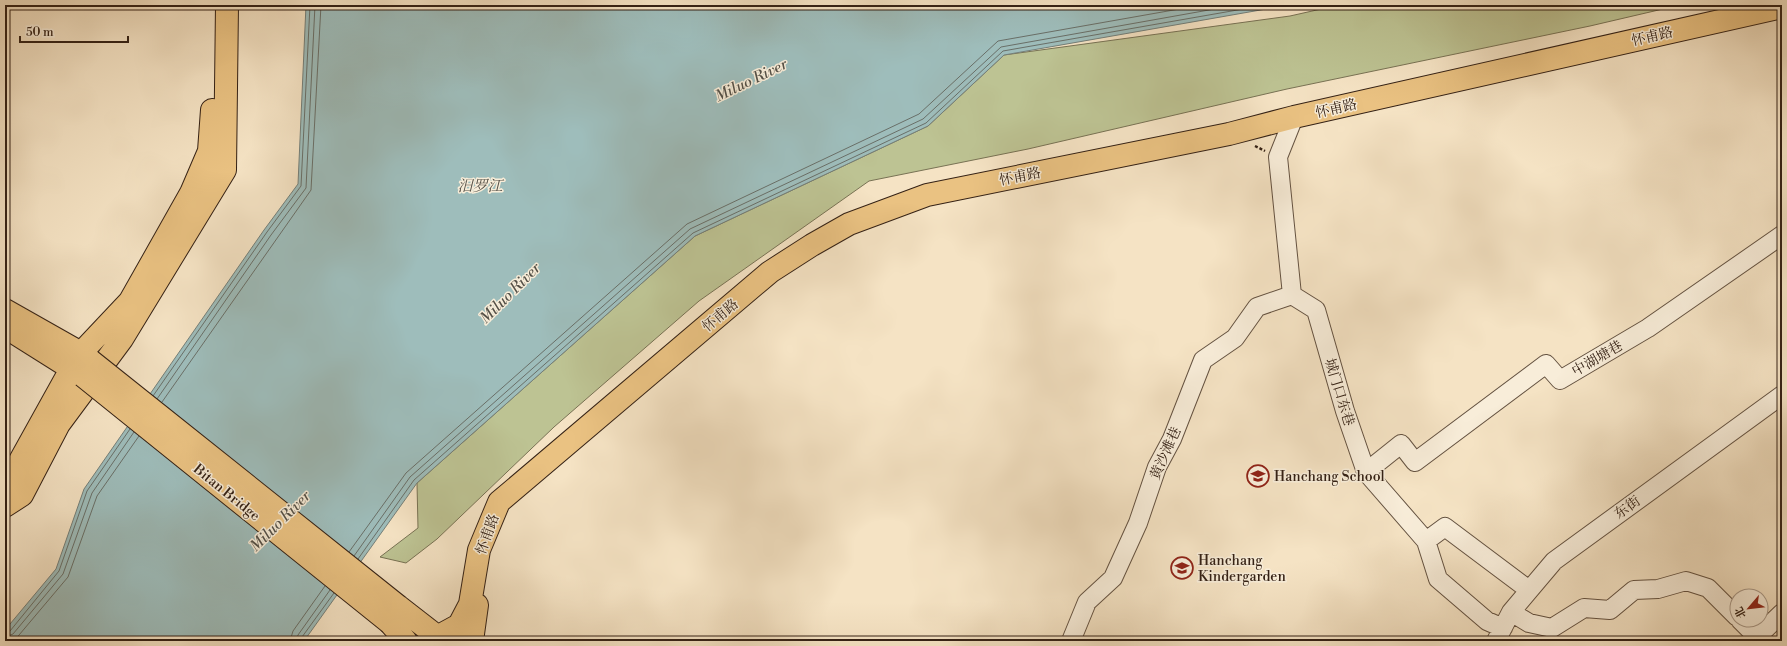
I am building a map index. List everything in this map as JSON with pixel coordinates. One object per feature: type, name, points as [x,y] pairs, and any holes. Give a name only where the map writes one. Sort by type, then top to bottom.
[{"type":"main road","points":[[5,492],[12,475],[82,365],[130,301],[192,193],[209,151],[219,5]]},
{"type":"main road","points":[[5,506],[22,495],[58,424],[122,339],[225,170],[227,5]]},
{"type":"main road","name":"怀甫路","points":[[440,639],[459,625],[470,604],[479,550],[499,502],[770,272],[812,245],[849,224],[927,195],[1293,120],[1782,7]]},
{"type":"main road","points":[[472,641],[472,632],[486,552],[506,508],[773,281],[806,255],[853,230],[928,202],[1239,138],[1293,120],[1782,19]]},
{"type":"main road","points":[[5,310],[82,365]]},
{"type":"main road","points":[[5,327],[82,365]]},
{"type":"main road","name":"Bitan Bridge","points":[[82,365],[394,615]]},
{"type":"main road","points":[[394,615],[440,639]]},
{"type":"main road","points":[[394,615],[406,641]]},
{"type":"street","points":[[1292,295],[1278,157],[1293,120]]},
{"type":"street","name":"中湖塘巷","points":[[1366,472],[1401,444],[1415,462],[1546,364],[1560,380],[1648,328],[1782,235]]},
{"type":"street","name":"城门口东巷","points":[[1292,295],[1316,310],[1345,411],[1366,472],[1426,541],[1438,580],[1487,621],[1499,634]]},
{"type":"street","name":"黄沙滩巷","points":[[1071,641],[1087,602],[1113,578],[1138,523],[1157,467],[1172,439],[1203,360],[1235,338],[1257,307],[1292,295]]},
{"type":"street","name":"东街","points":[[1499,634],[1511,612],[1554,561],[1782,396]]},
{"type":"street","points":[[1426,541],[1445,526],[1529,590]]},
{"type":"street","points":[[1511,612],[1529,623],[1552,628],[1584,608],[1610,610],[1634,590],[1658,589],[1686,581],[1708,588],[1729,609]]},
{"type":"street","points":[[1769,626],[1782,613]]},
{"type":"street","points":[[1748,628],[1758,637],[1767,628]]},
{"type":"green space","points":[[1339,5],[1680,5],[1590,26],[1287,89],[1028,149],[869,181],[699,301],[554,427],[437,539],[406,563],[380,557],[418,528],[417,483],[695,236],[928,126],[1004,55],[1290,16]]},
{"type":"water","name":"汨罗江","points":[[306,5],[1289,5],[1004,55],[928,126],[695,236],[417,483],[304,641],[5,641],[5,630],[56,569],[84,489],[264,230],[298,184]]},
{"type":"place","name":"Hanchang School","points":[[1258,476]]},
{"type":"place","name":"Hanchang Kindergarden","points":[[1182,568]]},
{"type":"water label","name":"Miluo River","points":[[751,80]]},
{"type":"water label","name":"Miluo River","points":[[510,293]]},
{"type":"water label","name":"Miluo River","points":[[280,521]]}]
